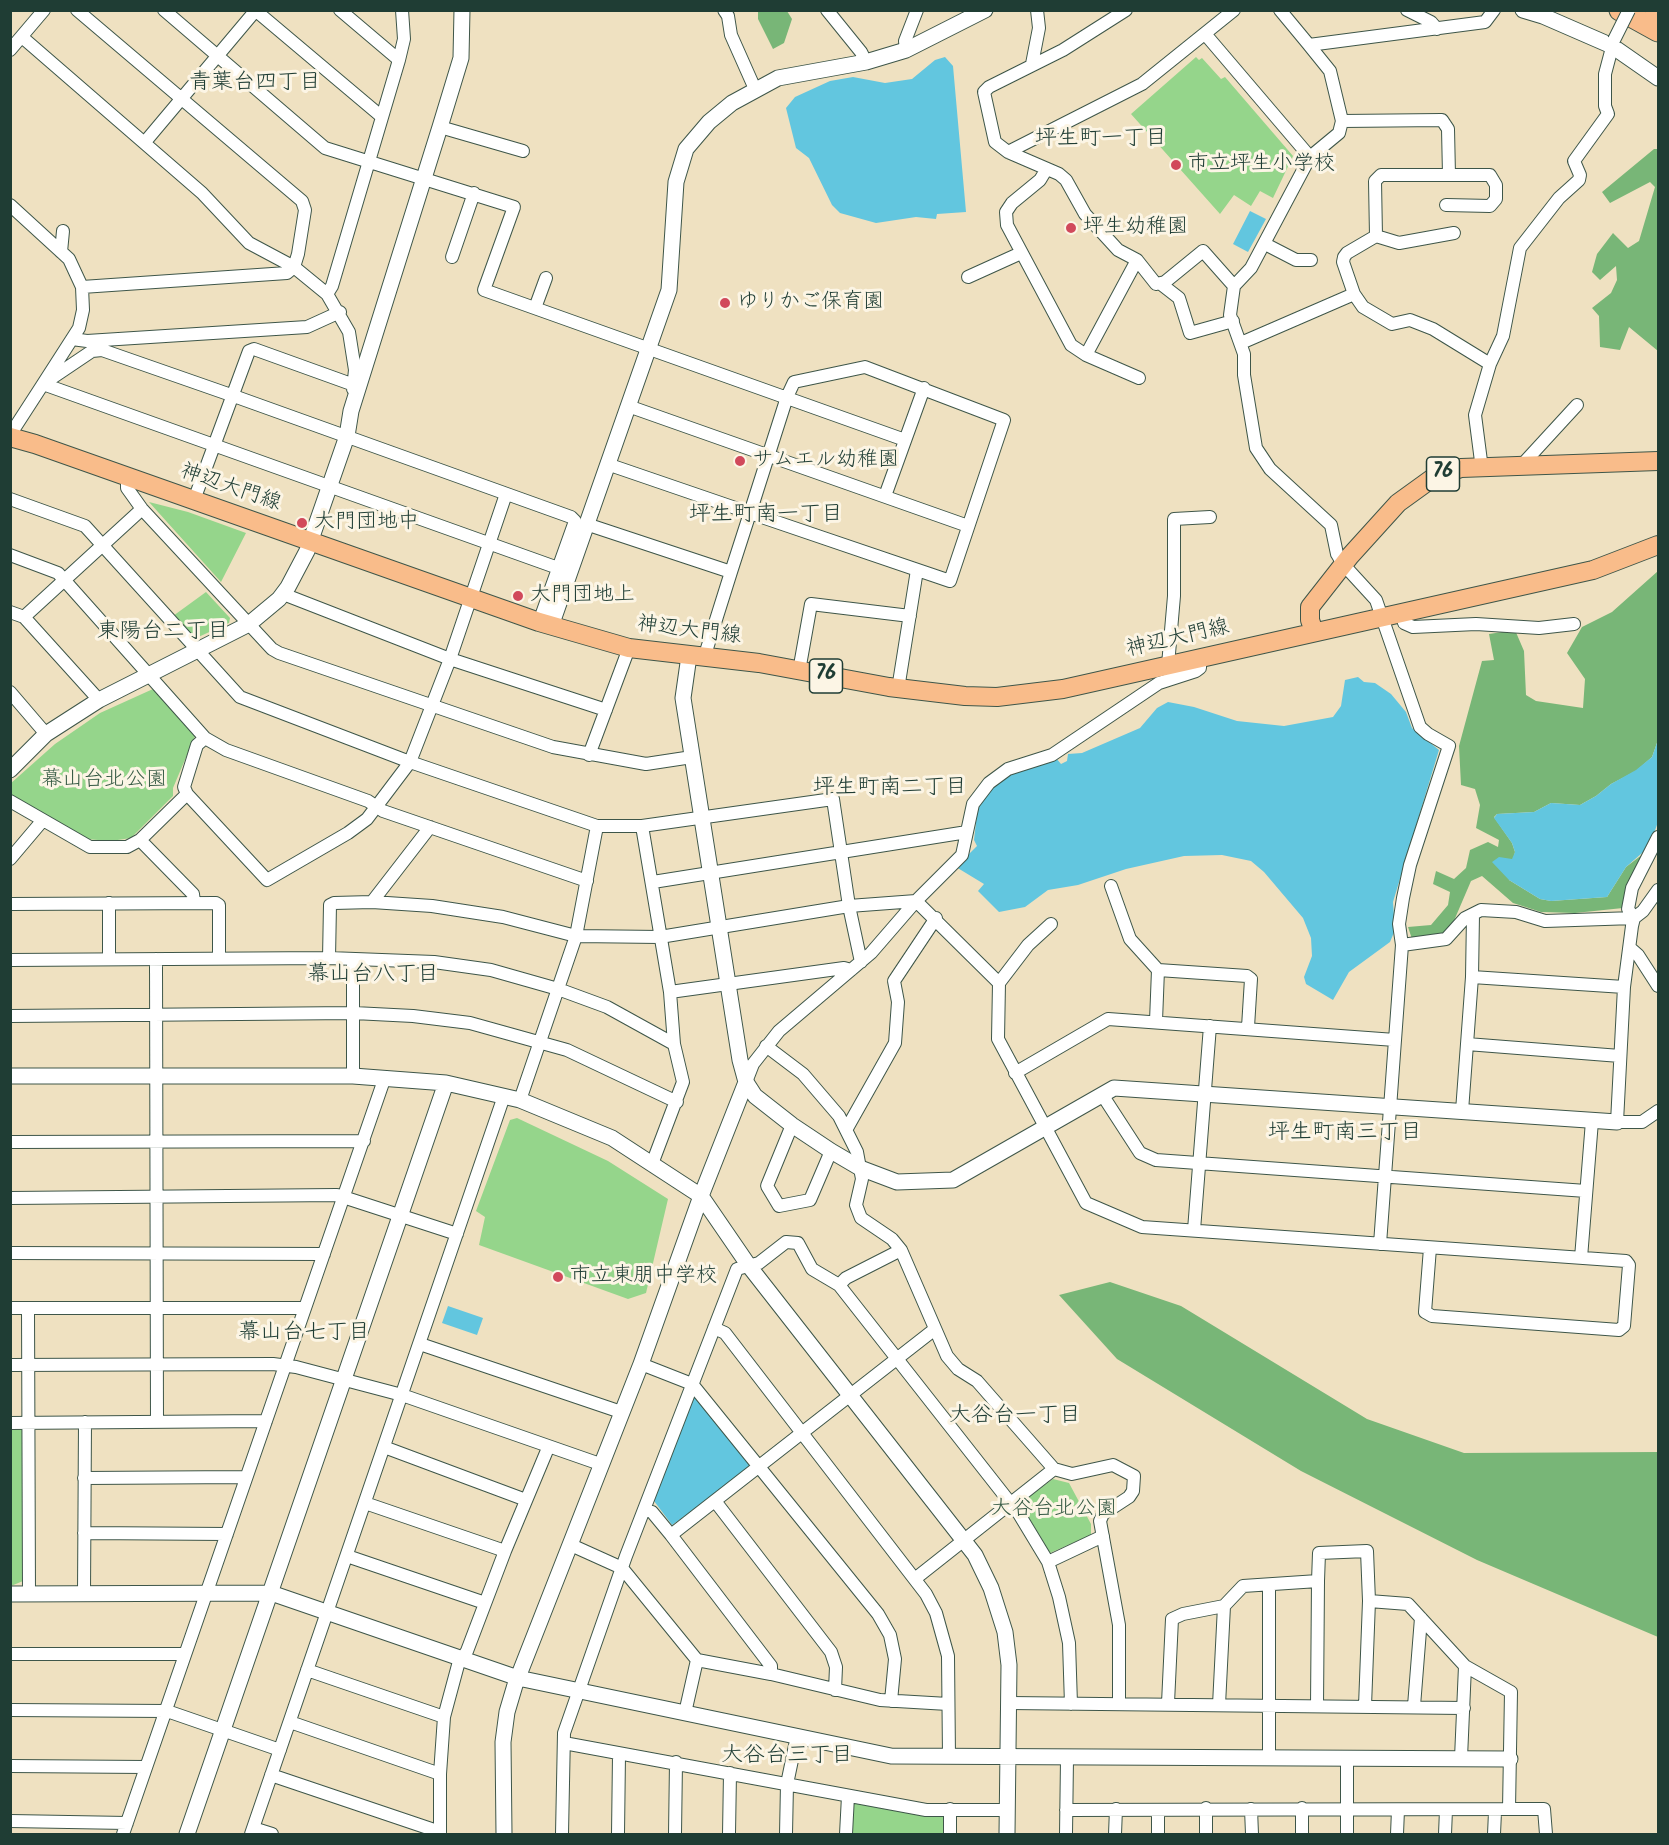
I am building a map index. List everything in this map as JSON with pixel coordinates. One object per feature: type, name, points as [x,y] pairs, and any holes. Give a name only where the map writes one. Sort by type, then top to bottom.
[{"type":"highway","points":[[1620,10],[1659,31]]},
{"type":"main road","name":"神辺大門線","points":[[10,436],[545,624],[628,648],[799,671],[898,689],[997,697],[1063,689],[1593,570],[1659,545]]},
{"type":"main road","name":"76","points":[[1314,632],[1310,620],[1310,607],[1343,564],[1398,503],[1434,477],[1461,468],[1519,468],[1659,461]]},
{"type":"street","points":[[10,50],[44,10]]},
{"type":"street","points":[[77,10],[302,201],[305,210],[294,267],[287,273],[82,287]]},
{"type":"street","points":[[164,10],[325,148],[424,181],[474,193],[514,207],[484,290],[905,440]]},
{"type":"street","points":[[340,10],[399,60]]},
{"type":"street","points":[[327,294],[332,286],[399,60],[404,39],[402,10]]},
{"type":"street","points":[[724,10],[729,16],[731,35],[755,89]]},
{"type":"street","points":[[906,50],[905,41],[917,10]]},
{"type":"street","points":[[545,624],[586,524],[669,290],[676,182],[686,149],[709,122],[755,89],[778,78],[866,62],[906,50],[986,10]]},
{"type":"street","points":[[1032,64],[1039,28],[1037,10]]},
{"type":"street","points":[[1126,10],[1063,50],[1032,64],[984,92],[995,142],[1008,152],[1059,174],[1066,180],[1085,214],[1118,250],[1137,260],[1156,284],[1161,284],[1179,298],[1190,333],[1233,321]]},
{"type":"street","points":[[1008,152],[1142,84],[1206,35],[1234,10]]},
{"type":"street","points":[[1280,10],[1330,71],[1342,121],[1339,133],[1310,157],[1251,268],[1234,286],[1230,315],[1241,343],[1256,448],[1270,470],[1331,525],[1337,554],[1343,564],[1376,600],[1420,727],[1449,746],[1410,865],[1399,924],[1402,945],[1387,1177],[1380,1244]]},
{"type":"street","points":[[1407,10],[1431,22],[1437,29]]},
{"type":"street","points":[[1309,45],[1485,22],[1494,10]]},
{"type":"street","points":[[1522,10],[1613,43],[1659,78]]},
{"type":"street","points":[[1482,469],[1474,415],[1490,364],[1503,336],[1520,248],[1559,198],[1579,180],[1580,175],[1574,161],[1608,114],[1605,106],[1605,74],[1613,43],[1629,10]]},
{"type":"street","points":[[145,142],[256,11],[382,117]]},
{"type":"street","points":[[351,411],[424,181],[460,58],[464,11]]},
{"type":"street","points":[[831,11],[866,62]]},
{"type":"street","points":[[1206,35],[1310,157]]},
{"type":"street","points":[[11,767],[46,734],[99,700],[249,624],[283,594],[311,541],[346,436],[355,370],[349,332],[340,312],[327,294],[294,267],[249,243],[202,193],[22,37]]},
{"type":"street","points":[[1342,121],[1442,120],[1448,129],[1449,174]]},
{"type":"street","points":[[440,127],[523,151]]},
{"type":"street","points":[[1046,170],[1040,180],[1011,203],[1006,212],[1007,225],[1071,345],[1086,355],[1139,378]]},
{"type":"street","points":[[1376,236],[1375,182],[1381,175],[1490,175],[1496,185],[1496,200],[1490,206],[1446,205]]},
{"type":"street","points":[[452,257],[474,193]]},
{"type":"street","points":[[10,205],[69,259],[82,287],[79,328],[10,436]]},
{"type":"street","points":[[61,252],[63,231]]},
{"type":"street","points":[[1376,236],[1399,243],[1454,233]]},
{"type":"street","points":[[1376,236],[1344,257],[1343,262],[1354,294],[1363,307],[1392,324],[1410,320],[1433,329],[1490,364]]},
{"type":"street","points":[[1265,244],[1296,260],[1311,260]]},
{"type":"street","points":[[1161,284],[1203,251],[1234,286]]},
{"type":"street","points":[[968,277],[1021,253]]},
{"type":"street","points":[[1086,355],[1137,260]]},
{"type":"street","points":[[535,308],[546,278]]},
{"type":"street","points":[[1241,343],[1354,294]]},
{"type":"street","points":[[72,339],[87,341],[307,327],[340,312]]},
{"type":"street","points":[[194,500],[249,351],[254,349],[354,385]]},
{"type":"street","points":[[44,384],[92,351],[102,350],[571,517],[575,521],[558,568],[545,624]]},
{"type":"street","points":[[607,464],[750,513],[917,570],[950,581],[1004,420],[865,367],[794,382],[787,397],[769,455],[750,513],[731,572],[683,698],[727,985],[746,1082],[756,1096],[792,1125],[831,1151],[860,1168],[897,1182],[953,1180],[1114,1088],[1592,1121],[1642,1122],[1659,1111]]},
{"type":"street","points":[[44,384],[558,568]]},
{"type":"street","points":[[885,496],[924,388]]},
{"type":"street","points":[[1519,468],[1577,405]]},
{"type":"street","points":[[628,406],[968,526]]},
{"type":"street","points":[[127,477],[128,488],[142,509],[272,650],[432,707],[554,747],[646,764],[692,758]]},
{"type":"street","points":[[205,738],[198,745],[184,787],[187,794],[267,880],[348,833],[367,819],[410,762],[450,659],[506,494]]},
{"type":"street","points":[[10,499],[85,526],[240,697],[248,702],[410,762],[597,826],[642,825],[833,799],[842,851],[856,966]]},
{"type":"street","points":[[24,617],[142,509]]},
{"type":"street","points":[[1168,665],[1174,596],[1174,519],[1210,517]]},
{"type":"street","points":[[586,524],[731,572]]},
{"type":"street","points":[[10,555],[54,570],[65,579],[205,738],[226,750],[375,806],[383,812],[587,881]]},
{"type":"street","points":[[898,689],[917,570]]},
{"type":"street","points":[[283,594],[450,659],[606,710]]},
{"type":"street","points":[[799,671],[811,604],[910,616]]},
{"type":"street","points":[[10,612],[24,617],[99,700]]},
{"type":"street","points":[[1402,613],[1404,623],[1413,627],[1476,624],[1539,628],[1574,624]]},
{"type":"street","points":[[589,755],[628,648]]},
{"type":"street","points":[[504,1834],[503,1742],[507,1712],[753,1064],[791,1018],[856,966],[962,855],[973,804],[989,783],[1008,769],[1052,755],[1159,683],[1196,671],[1200,668],[1200,658]]},
{"type":"street","points":[[10,692],[46,734]]},
{"type":"street","points":[[10,801],[90,847],[127,847],[140,840],[187,794]]},
{"type":"street","points":[[10,859],[43,820]]},
{"type":"street","points":[[642,825],[670,992],[674,1044],[683,1082],[652,1164]]},
{"type":"street","points":[[520,1100],[576,936],[597,826]]},
{"type":"street","points":[[372,902],[429,828]]},
{"type":"street","points":[[653,882],[967,832]]},
{"type":"street","points":[[1617,1122],[1624,987],[1634,918],[1628,909],[1632,888],[1659,837]]},
{"type":"street","points":[[140,840],[193,894],[194,902]]},
{"type":"street","points":[[1111,886],[1130,939],[1158,970],[1247,976],[1251,979],[1248,1027]]},
{"type":"street","points":[[1402,945],[1446,939],[1465,918],[1481,910],[1516,912],[1545,921],[1634,918],[1643,911],[1659,890]]},
{"type":"street","points":[[329,958],[330,905],[372,902],[432,906],[503,917],[576,936],[660,937],[719,930],[849,906],[916,901],[936,918],[999,983]]},
{"type":"street","points":[[10,904],[194,902],[219,905],[219,958]]},
{"type":"street","points":[[108,903],[109,958]]},
{"type":"street","points":[[1462,1111],[1472,977],[1473,915]]},
{"type":"street","points":[[846,1130],[895,1043],[898,1002],[894,981],[936,918]]},
{"type":"street","points":[[1051,924],[1028,945],[999,983],[998,1039],[1086,1203],[1142,1227],[1626,1261],[1629,1265],[1624,1326],[1619,1329],[1432,1316],[1425,1312],[1430,1248]]},
{"type":"street","points":[[1630,948],[1638,955],[1659,986]]},
{"type":"street","points":[[353,958],[353,1076]]},
{"type":"street","points":[[10,960],[353,958],[434,962],[491,970],[558,989],[608,1007],[674,1044]]},
{"type":"street","points":[[156,959],[157,1422]]},
{"type":"street","points":[[670,992],[856,966]]},
{"type":"street","points":[[1155,1021],[1158,970]]},
{"type":"street","points":[[1472,977],[1624,987]]},
{"type":"street","points":[[10,1016],[354,1013],[413,1016],[470,1023],[567,1050],[677,1102]]},
{"type":"street","points":[[1015,1073],[1108,1019],[1248,1027],[1395,1040]]},
{"type":"street","points":[[1194,1230],[1210,1026]]},
{"type":"street","points":[[1467,1044],[1620,1056]]},
{"type":"street","points":[[766,1046],[803,1074],[825,1098],[846,1130],[857,1152],[862,1179],[856,1205],[861,1218],[892,1239],[901,1250],[947,1356],[958,1369],[977,1381],[1054,1469],[1072,1474],[1113,1465],[1134,1476],[1133,1491],[1129,1497],[1103,1514],[1100,1521],[1119,1625],[1119,1704]]},
{"type":"street","points":[[10,1076],[353,1076],[446,1083],[520,1100],[612,1138],[701,1196],[749,1266],[963,1540],[992,1588],[1005,1632],[1010,1703],[1007,1834]]},
{"type":"street","points":[[10,1821],[125,1829],[385,1077]]},
{"type":"street","points":[[187,1834],[446,1083]]},
{"type":"street","points":[[272,1834],[252,1831],[504,1096]]},
{"type":"street","points":[[1103,1096],[1140,1153],[1156,1160],[1586,1191]]},
{"type":"street","points":[[1581,1258],[1592,1121]]},
{"type":"street","points":[[792,1125],[767,1186],[779,1206],[810,1200],[831,1151]]},
{"type":"street","points":[[10,1142],[364,1141]]},
{"type":"street","points":[[10,1198],[344,1196],[457,1234]]},
{"type":"street","points":[[562,1834],[564,1733],[622,1568],[737,1269],[759,1263],[786,1242],[798,1243],[812,1269],[840,1285],[1010,1504],[1048,1562],[1066,1624],[1071,1704]]},
{"type":"street","points":[[840,1285],[846,1278],[901,1250]]},
{"type":"street","points":[[10,1253],[324,1254]]},
{"type":"street","points":[[10,1308],[304,1308]]},
{"type":"street","points":[[28,1308],[29,1594]]},
{"type":"street","points":[[714,1328],[725,1333],[916,1578],[936,1613],[948,1656],[949,1757]]},
{"type":"street","points":[[671,1535],[935,1329]]},
{"type":"street","points":[[420,1344],[621,1412]]},
{"type":"street","points":[[641,1364],[692,1384],[878,1614],[890,1635],[895,1659],[891,1701]]},
{"type":"street","points":[[10,1365],[284,1365],[344,1378],[402,1395],[548,1448],[600,1464]]},
{"type":"street","points":[[10,1423],[266,1421]]},
{"type":"street","points":[[84,1593],[85,1422]]},
{"type":"street","points":[[384,1447],[526,1500]]},
{"type":"street","points":[[271,1775],[441,1833],[440,1774],[444,1717],[458,1665],[463,1658],[548,1448]]},
{"type":"street","points":[[916,1578],[1054,1469]]},
{"type":"street","points":[[84,1478],[246,1477]]},
{"type":"street","points":[[715,1501],[831,1652],[836,1667],[835,1690]]},
{"type":"street","points":[[365,1503],[505,1551]]},
{"type":"street","points":[[645,1510],[652,1512],[671,1535],[771,1666],[771,1674]]},
{"type":"street","points":[[84,1533],[226,1534]]},
{"type":"street","points":[[1048,1562],[1103,1536]]},
{"type":"street","points":[[571,1545],[622,1568],[697,1660],[891,1701],[948,1704]]},
{"type":"street","points":[[1317,1707],[1319,1553],[1367,1551],[1369,1601],[1365,1706]]},
{"type":"street","points":[[347,1556],[484,1603]]},
{"type":"street","points":[[1168,1703],[1172,1620],[1183,1614],[1224,1606],[1243,1586],[1318,1581]]},
{"type":"street","points":[[1269,1586],[1269,1758]]},
{"type":"street","points":[[10,1594],[272,1593],[518,1678],[891,1756],[1510,1759]]},
{"type":"street","points":[[1369,1601],[1408,1604],[1465,1666],[1511,1692],[1509,1809]]},
{"type":"street","points":[[1219,1705],[1224,1606]]},
{"type":"street","points":[[1414,1706],[1421,1618]]},
{"type":"street","points":[[10,1654],[184,1654]]},
{"type":"street","points":[[685,1713],[697,1660]]},
{"type":"street","points":[[1461,1758],[1465,1666]]},
{"type":"street","points":[[307,1670],[444,1717]]},
{"type":"street","points":[[1010,1703],[1464,1708]]},
{"type":"street","points":[[10,1710],[167,1711],[280,1750]]},
{"type":"street","points":[[290,1722],[440,1774]]},
{"type":"street","points":[[786,1834],[787,1784],[797,1736]]},
{"type":"street","points":[[564,1743],[926,1810],[1006,1810]]},
{"type":"street","points":[[618,1834],[619,1755]]},
{"type":"street","points":[[1066,1834],[1067,1758]]},
{"type":"street","points":[[1347,1760],[1347,1834]]},
{"type":"street","points":[[675,1834],[676,1762]]},
{"type":"street","points":[[10,1766],[146,1767]]},
{"type":"street","points":[[729,1834],[730,1773]]},
{"type":"street","points":[[846,1834],[848,1796]]},
{"type":"street","points":[[1206,1808],[1206,1834]]},
{"type":"street","points":[[1066,1810],[1302,1808],[1347,1811],[1495,1812],[1509,1809],[1544,1809],[1546,1834]]},
{"type":"street","points":[[1302,1808],[1302,1834]]},
{"type":"street","points":[[950,1809],[950,1834]]},
{"type":"street","points":[[1115,1834],[1116,1809]]},
{"type":"street","points":[[1251,1809],[1252,1834]]},
{"type":"street","points":[[1158,1810],[1158,1834]]},
{"type":"street","points":[[1397,1834],[1398,1810]]},
{"type":"street","points":[[1445,1834],[1446,1810]]},
{"type":"street","points":[[1494,1834],[1495,1812]]},
{"type":"green space","points":[[758,11],[787,11],[792,19],[784,43],[773,49],[758,19]]},
{"type":"green space","points":[[1196,57],[1199,60],[1202,58],[1221,79],[1225,77],[1293,156],[1273,198],[1260,191],[1251,206],[1234,195],[1220,214],[1131,114]]},
{"type":"green space","points":[[1654,149],[1658,149],[1658,351],[1629,327],[1620,350],[1600,347],[1599,316],[1592,308],[1611,293],[1617,280],[1616,266],[1600,280],[1592,272],[1597,254],[1613,233],[1628,248],[1639,241],[1655,187],[1650,182],[1610,203],[1602,192]]},
{"type":"green space","points":[[149,502],[188,512],[246,533],[221,582]]},
{"type":"green space","points":[[1658,571],[1658,740],[1652,757],[1636,771],[1611,784],[1580,805],[1551,803],[1534,812],[1497,814],[1494,817],[1512,843],[1515,852],[1509,880],[1540,899],[1551,901],[1607,897],[1626,867],[1643,854],[1623,908],[1575,913],[1541,912],[1513,903],[1482,876],[1471,881],[1450,930],[1442,937],[1412,939],[1408,927],[1431,925],[1448,905],[1450,892],[1433,884],[1436,871],[1454,879],[1466,868],[1470,850],[1488,842],[1498,847],[1499,840],[1476,828],[1480,805],[1475,789],[1461,785],[1459,746],[1482,661],[1494,660],[1489,634],[1515,630],[1524,651],[1526,695],[1536,701],[1583,708],[1585,679],[1567,653],[1582,627],[1612,612]]},
{"type":"green space","points":[[206,592],[230,618],[229,623],[194,639],[173,616]]},
{"type":"green space","name":"幕山台北公園","points":[[153,689],[195,736],[173,788],[173,796],[131,838],[111,841],[85,839],[11,795],[10,784],[55,744],[100,713]]},
{"type":"green space","points":[[517,1118],[608,1161],[668,1199],[646,1293],[628,1299],[479,1245],[485,1217],[476,1211],[510,1120]]},
{"type":"green space","points":[[1110,1282],[1181,1306],[1367,1419],[1464,1453],[1658,1452],[1658,1637],[1477,1560],[1301,1471],[1117,1359],[1059,1295]]},
{"type":"green space","points":[[10,1426],[21,1426],[25,1430],[23,1581],[11,1586]]},
{"type":"green space","name":"大谷台北公園","points":[[1053,1479],[1069,1483],[1091,1524],[1091,1535],[1050,1553],[1020,1503]]},
{"type":"green space","points":[[849,1798],[948,1811],[948,1834],[848,1834]]},
{"type":"water","points":[[945,57],[953,66],[966,212],[937,214],[936,219],[916,217],[876,223],[840,213],[832,205],[809,158],[796,148],[786,108],[795,97],[830,81],[853,77],[885,83],[912,79],[935,60]]},
{"type":"water","points":[[1250,211],[1266,219],[1248,252],[1233,244]]},
{"type":"water","points":[[1358,677],[1364,682],[1375,683],[1391,694],[1406,712],[1412,728],[1439,750],[1393,902],[1395,930],[1390,942],[1349,972],[1333,1000],[1306,984],[1304,977],[1312,956],[1311,938],[1303,918],[1264,872],[1251,861],[1222,855],[1184,856],[1126,869],[1078,885],[1048,890],[1025,907],[999,912],[978,891],[984,884],[956,867],[977,846],[974,840],[978,805],[983,795],[1011,773],[1056,758],[1061,764],[1067,761],[1068,754],[1082,753],[1140,728],[1157,708],[1168,702],[1194,707],[1237,721],[1284,726],[1333,717],[1341,706],[1345,680]]},
{"type":"water","points":[[1658,740],[1658,822],[1649,847],[1626,867],[1607,897],[1551,901],[1540,899],[1509,880],[1492,862],[1499,857],[1512,859],[1515,852],[1512,843],[1494,818],[1497,814],[1534,812],[1551,803],[1580,805],[1636,770],[1652,757]]},
{"type":"water","points":[[448,1306],[483,1318],[477,1335],[442,1323]]},
{"type":"water","points":[[693,1390],[755,1466],[672,1525],[654,1501]]},
{"type":"place","name":"市立坪生小学校","points":[[1176,165]]},
{"type":"place","name":"坪生幼稚園","points":[[1071,228]]},
{"type":"place","name":"ゆりかご保育園","points":[[725,303]]},
{"type":"place","name":"サムエル幼稚園","points":[[740,461]]},
{"type":"place","name":"大門団地中","points":[[302,523]]},
{"type":"place","name":"大門団地上","points":[[518,596]]},
{"type":"place","name":"市立東朋中学校","points":[[558,1277]]},
{"type":"district","name":"青葉台四丁目","points":[[255,84]]},
{"type":"district","name":"坪生町一丁目","points":[[1101,140]]},
{"type":"district","name":"坪生町南一丁目","points":[[766,516]]},
{"type":"district","name":"東陽台二丁目","points":[[163,633]]},
{"type":"district","name":"坪生町南二丁目","points":[[890,789]]},
{"type":"district","name":"幕山台八丁目","points":[[373,976]]},
{"type":"district","name":"坪生町南三丁目","points":[[1345,1134]]},
{"type":"district","name":"幕山台七丁目","points":[[304,1334]]},
{"type":"district","name":"大谷台一丁目","points":[[1015,1417]]},
{"type":"district","name":"大谷台三丁目","points":[[787,1757]]}]
